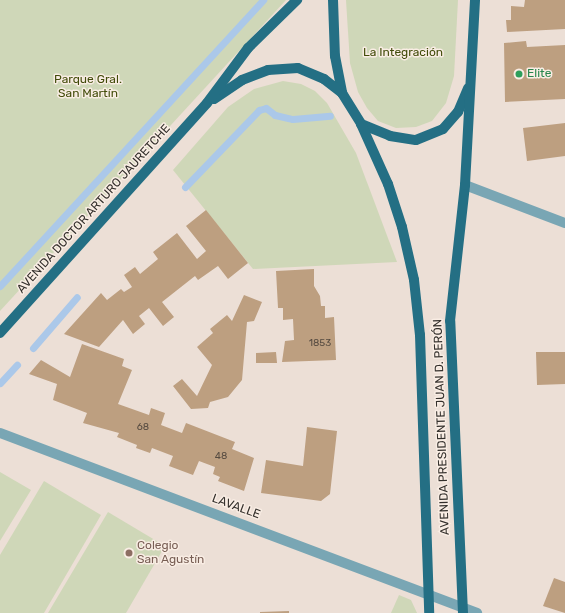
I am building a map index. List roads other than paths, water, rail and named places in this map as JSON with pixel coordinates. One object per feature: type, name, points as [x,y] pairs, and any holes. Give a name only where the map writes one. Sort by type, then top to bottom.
[{"type":"main road","name":"AVENIDA DOCTOR ARTURO JAURETCHE","points":[[0,333],[207,103],[248,48],[297,0]]},
{"type":"main road","name":"AVENIDA PRESIDENTE JUAN D. PERÓN","points":[[333,0],[335,56],[342,93],[361,124],[388,184],[414,280],[420,335],[429,613]]},
{"type":"main road","name":"AVENIDA PRESIDENTE JUAN D. PERÓN","points":[[463,610],[450,320],[465,185],[473,73],[475,0]]},
{"type":"main road","name":"AVENIDA DOCTOR ARTURO JAURETCHE","points":[[207,103],[242,80],[268,70],[298,68],[324,79],[342,93]]},
{"type":"main road","name":"AVENIDA PRESIDENTE JUAN D. PERÓN","points":[[361,124],[390,136],[416,140],[443,129],[458,112],[473,73]]},
{"type":"street","points":[[465,185],[565,223]]},
{"type":"street","name":"LAVALLE","points":[[0,433],[428,594],[463,610],[477,613]]},
{"type":"waterway","points":[[0,286],[263,0]]},
{"type":"waterway","points":[[185,187],[259,110],[266,108],[275,115],[293,119],[330,116]]},
{"type":"waterway","points":[[33,348],[77,297]]},
{"type":"waterway","points":[[0,383],[17,365]]},
{"type":"place","name":"Elite","points":[[519,74]]},
{"type":"place","name":"Colegio San Agustín","points":[[129,553]]},
{"type":"park label","name":"La Integración","points":[[403,53]]},
{"type":"park label","name":"Parque Gral. San Martín","points":[[88,87]]}]
